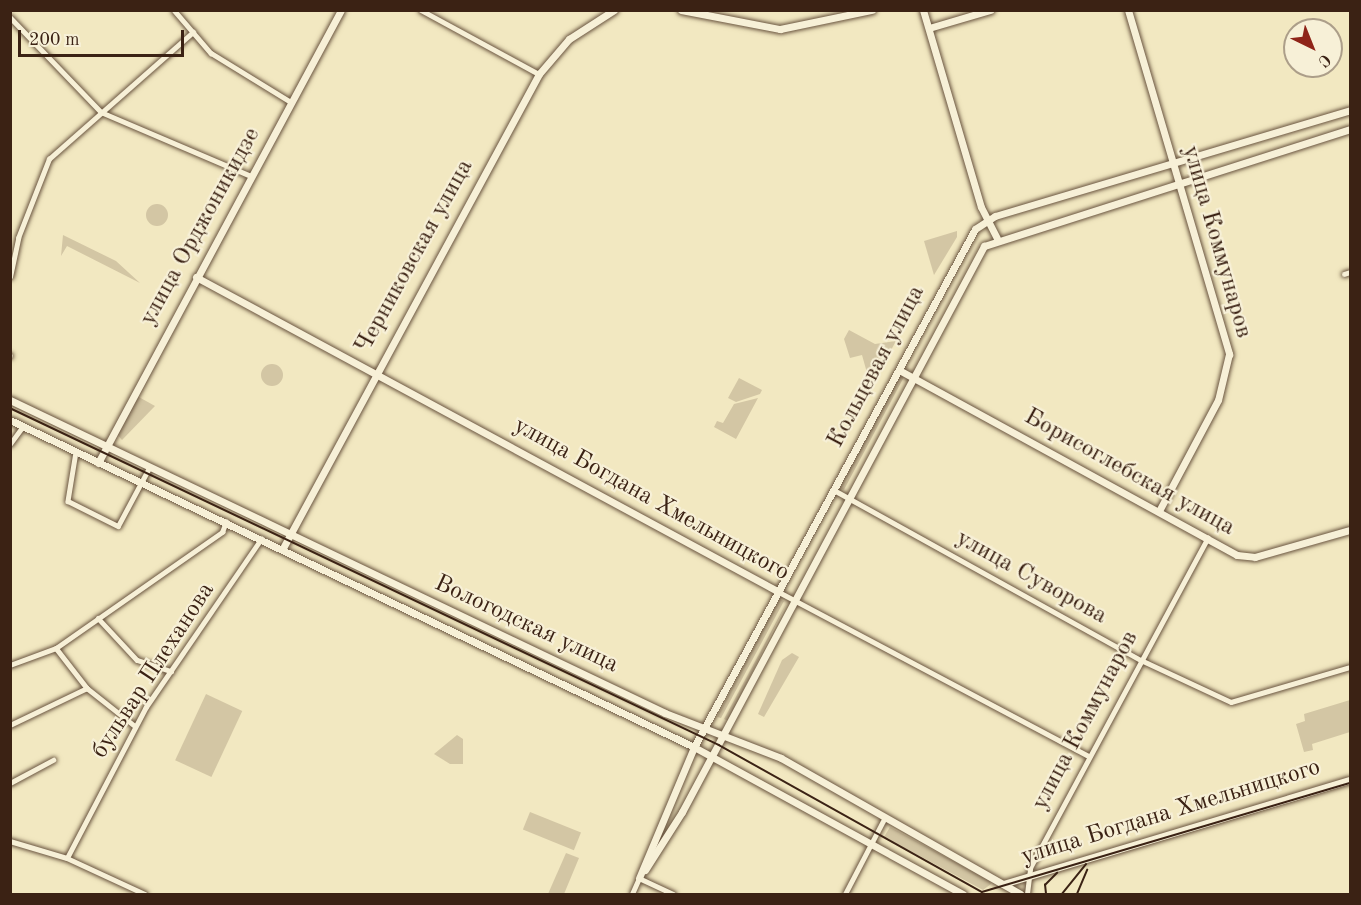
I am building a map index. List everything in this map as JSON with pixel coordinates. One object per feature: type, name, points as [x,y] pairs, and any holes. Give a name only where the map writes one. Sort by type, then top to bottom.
[{"type":"main road","name":"улица Орджоникидзе","points":[[98,463],[341,10]]},
{"type":"main road","name":"Черниковская улица","points":[[283,548],[373,372],[539,74],[568,39],[614,10]]},
{"type":"main road","points":[[681,10],[780,29],[872,10]]},
{"type":"main road","points":[[923,10],[988,219],[997,238]]},
{"type":"main road","points":[[929,28],[990,10]]},
{"type":"main road","name":"улица Коммунаров","points":[[1128,10],[1229,354],[1218,399],[1160,509]]},
{"type":"main road","name":"Кольцевая улица","points":[[639,878],[694,747],[899,370],[968,237],[988,219],[1174,165],[1350,110]]},
{"type":"main road","name":"Кольцевая улица","points":[[639,878],[712,757],[848,499],[916,378],[984,246],[997,238],[1350,129]]},
{"type":"main road","name":"улица Богдана Хмельницкого","points":[[196,277],[779,592]]},
{"type":"main road","name":"Борисоглебская улица","points":[[899,370],[1160,509],[1237,555],[1255,556],[1350,530]]},
{"type":"main road","name":"Вологодская улица","points":[[10,400],[149,468],[704,728],[781,758],[884,819],[1020,894]]},
{"type":"main road","name":"Вологодская улица","points":[[10,420],[355,582],[694,747],[963,894]]},
{"type":"main road","name":"улица Богдана Хмельницкого","points":[[1003,884],[1350,780]]},
{"type":"street","points":[[174,10],[211,53],[291,102]]},
{"type":"street","points":[[421,10],[539,74]]},
{"type":"street","points":[[10,17],[99,111],[251,176]]},
{"type":"street","points":[[10,277],[18,238],[49,159],[99,111],[193,32]]},
{"type":"street","points":[[10,237],[18,238]]},
{"type":"street","points":[[1344,274],[1350,272]]},
{"type":"street","points":[[10,444],[23,426]]},
{"type":"street","points":[[76,452],[68,501],[92,516],[118,525],[149,468]]},
{"type":"street","name":"улица Суворова","points":[[834,490],[1141,660],[1231,702],[1350,667]]},
{"type":"street","points":[[10,665],[56,648],[222,532],[226,522]]},
{"type":"street","points":[[252,535],[252,552]]},
{"type":"street","name":"улица Коммунаров","points":[[1027,894],[1027,877],[1089,756],[1208,538]]},
{"type":"street","name":"бульвар Плеханова","points":[[67,858],[135,726],[261,539]]},
{"type":"street","name":"улица Богдана Хмельницкого","points":[[779,592],[1089,756]]},
{"type":"street","points":[[98,618],[137,660],[171,671]]},
{"type":"street","points":[[56,648],[87,688],[135,726]]},
{"type":"street","points":[[10,725],[87,688]]},
{"type":"street","points":[[10,783],[53,760]]},
{"type":"street","points":[[845,894],[884,819]]},
{"type":"street","points":[[10,841],[67,858],[145,894]]},
{"type":"street","points":[[639,878],[674,894]]},
{"type":"street","name":"Кольцевая улица","points":[[632,894],[639,878]]},
{"type":"shaded area","points":[[157,204],[165,207],[168,215],[165,223],[157,226],[149,223],[146,215],[149,207]]},
{"type":"shaded area","points":[[957,231],[957,237],[934,275],[924,241]]},
{"type":"shaded area","points":[[63,235],[116,261],[140,283],[67,246],[61,256]]},
{"type":"shaded area","points":[[849,330],[875,344],[896,341],[871,387],[862,355],[850,358],[844,339]]},
{"type":"shaded area","points":[[272,364],[280,367],[283,375],[280,383],[272,386],[264,383],[261,375],[264,367]]},
{"type":"shaded area","points":[[900,372],[905,375],[844,490],[839,487]]},
{"type":"shaded area","points":[[739,378],[762,390],[760,394],[736,402],[728,398]]},
{"type":"shaded area","points":[[137,396],[155,406],[122,440],[117,434]]},
{"type":"shaded area","points":[[758,398],[736,439],[714,427],[717,421],[723,423],[734,404]]},
{"type":"shaded area","points":[[779,599],[784,601],[721,718],[717,717]]},
{"type":"shaded area","points":[[787,602],[728,721],[724,719]]},
{"type":"shaded area","points":[[792,653],[799,657],[764,717],[758,714],[782,660]]},
{"type":"shaded area","points":[[206,694],[242,711],[211,777],[175,760]]},
{"type":"shaded area","points":[[1350,700],[1350,732],[1312,744],[1313,750],[1304,752],[1296,724],[1305,721],[1304,714]]},
{"type":"shaded area","points":[[457,735],[463,739],[463,764],[450,764],[434,754]]},
{"type":"shaded area","points":[[530,812],[581,833],[574,850],[523,830]]},
{"type":"shaded area","points":[[890,827],[990,881],[991,884],[983,890],[884,837]]},
{"type":"shaded area","points":[[566,853],[579,858],[564,894],[548,894]]},
{"type":"tram line","points":[[10,408],[719,745],[982,892],[1350,783]]},
{"type":"tram line","points":[[1062,894],[1086,864]]},
{"type":"tram line","points":[[1077,894],[1087,870]]},
{"type":"tram line","points":[[1046,894],[1045,885],[1057,873]]}]
